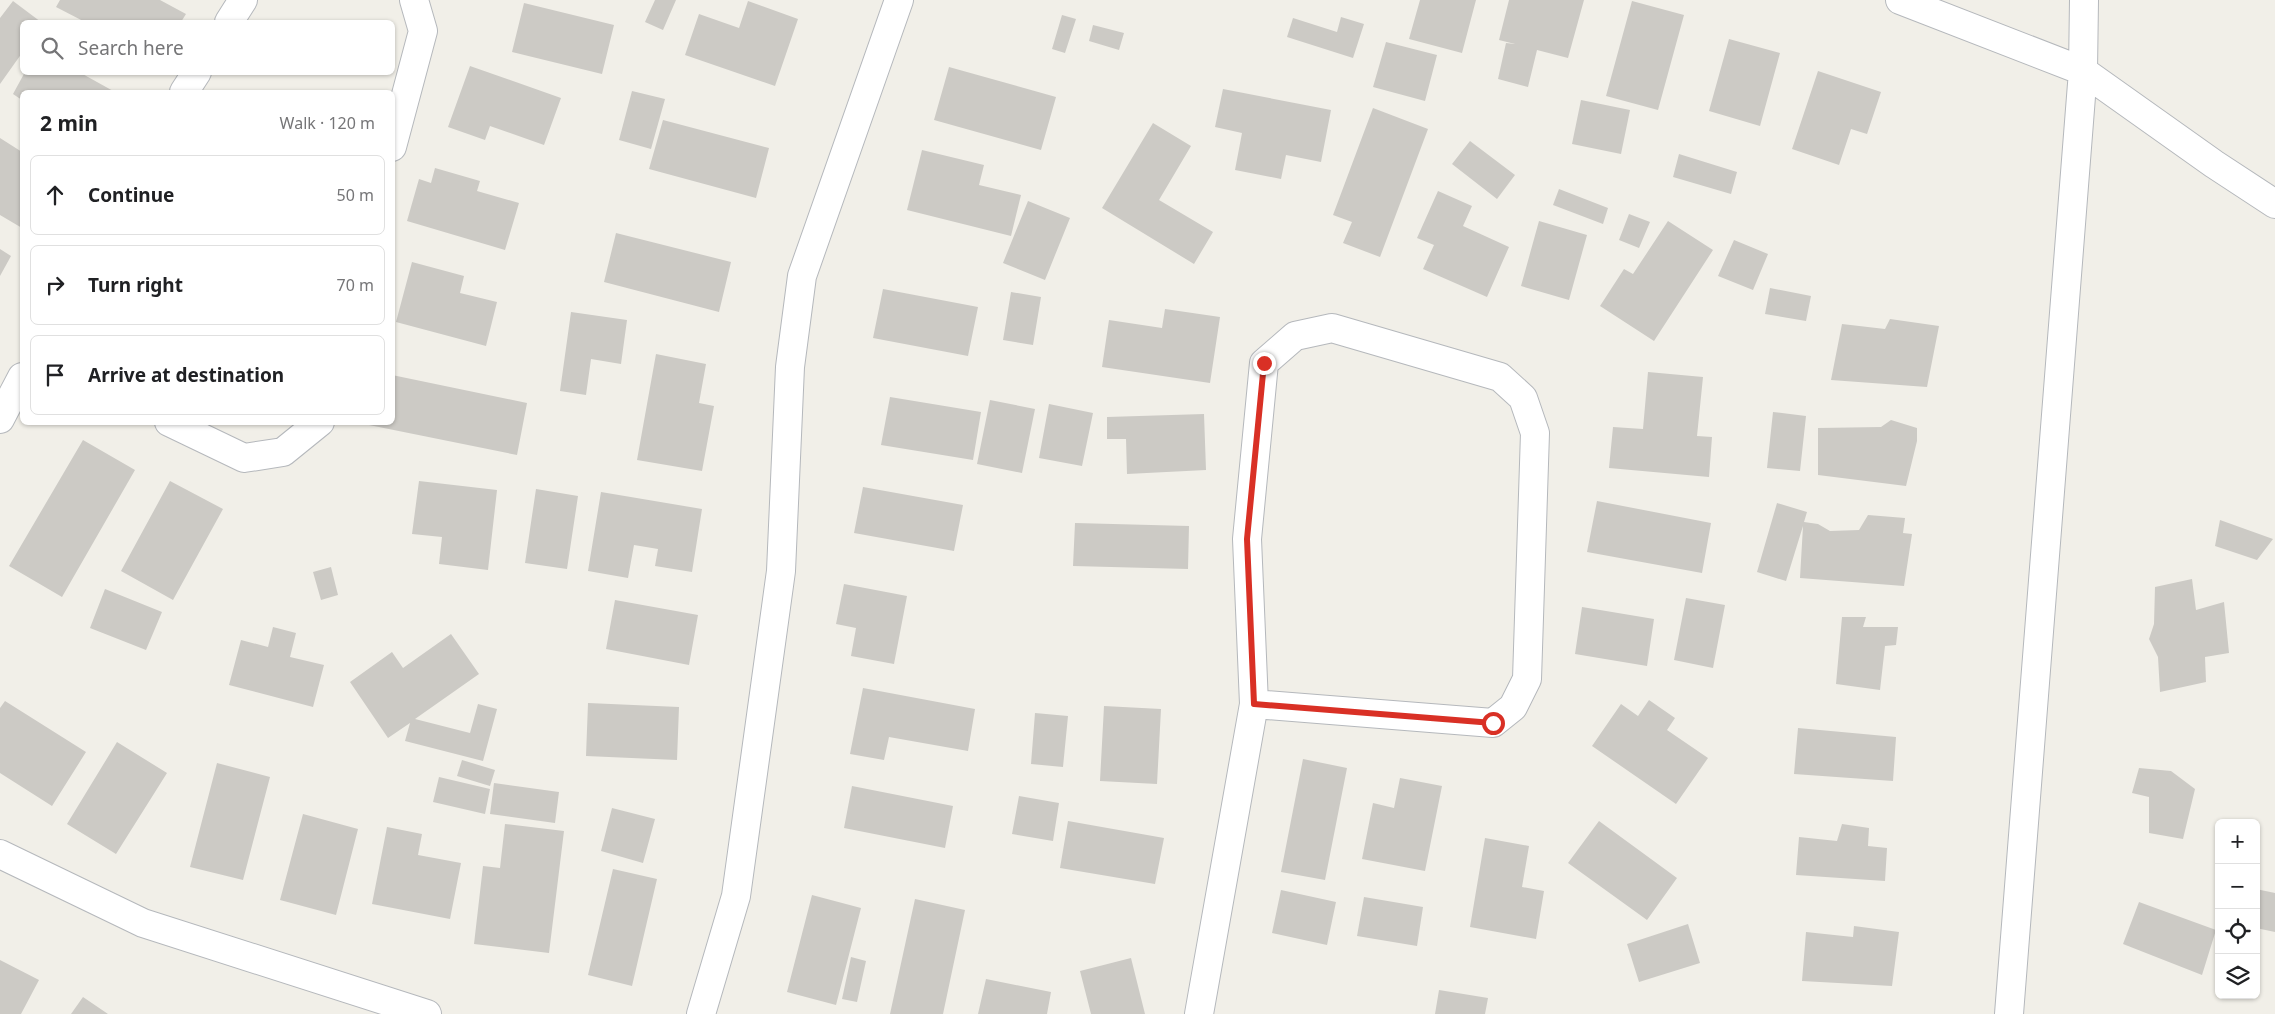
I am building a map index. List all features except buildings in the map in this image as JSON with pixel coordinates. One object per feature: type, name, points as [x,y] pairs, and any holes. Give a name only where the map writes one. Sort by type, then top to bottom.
[{"type":"street","points":[[230,20],[243,0]]},
{"type":"street","points":[[395,136],[423,31],[414,0]]},
{"type":"street","points":[[702,1014],[736,896],[781,571],[790,366],[802,276],[899,0]]},
{"type":"street","points":[[1900,0],[2083,71],[2214,164],[2275,204]]},
{"type":"street","points":[[2009,1014],[2083,71],[2084,0]]},
{"type":"street","points":[[185,90],[194,75]]},
{"type":"street","points":[[1199,1014],[1254,704],[1247,539],[1264,363],[1295,336],[1332,328],[1500,377],[1523,398],[1535,433],[1527,679],[1513,707],[1493,723],[1254,704]]},
{"type":"street","points":[[0,419],[20,381]]},
{"type":"street","points":[[175,425],[244,458],[283,452],[316,425]]},
{"type":"street","points":[[0,854],[143,923],[414,1012]]},
{"type":"route","points":[[1264,363],[1247,539],[1254,704],[1493,723]]}]
